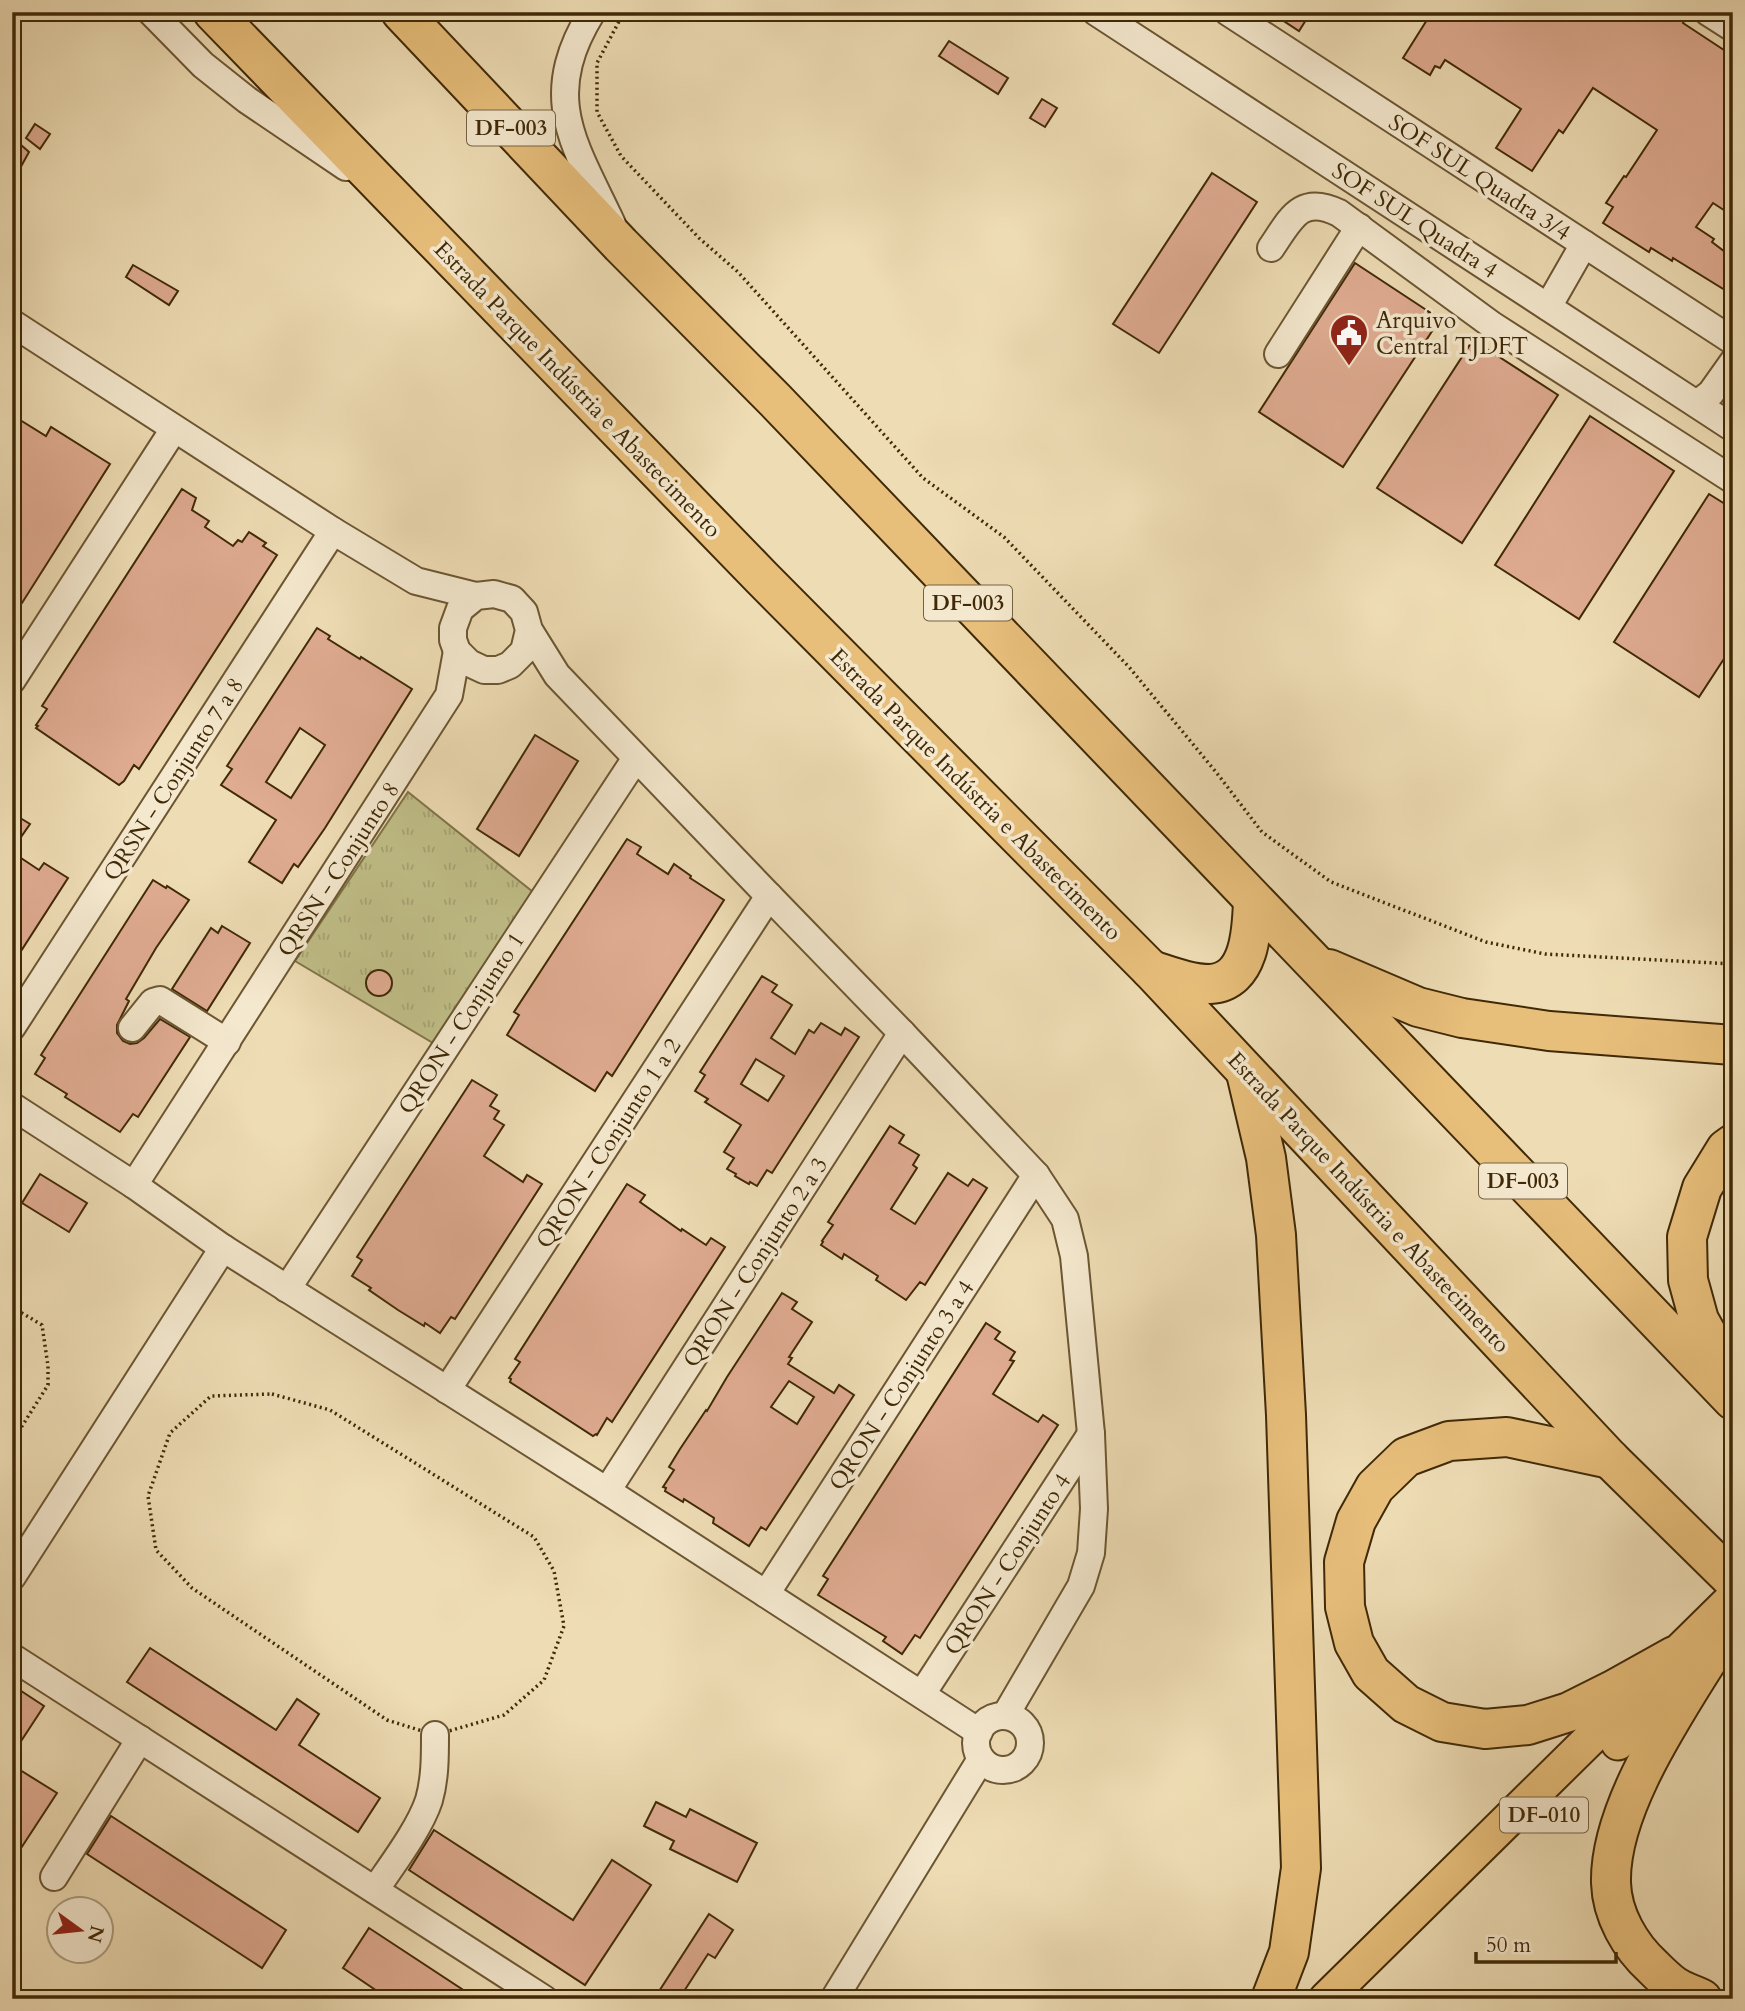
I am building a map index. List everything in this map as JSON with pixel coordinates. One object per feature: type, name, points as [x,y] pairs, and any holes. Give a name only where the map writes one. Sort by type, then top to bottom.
[{"type":"highway","name":"Estrada Parque Indústria e Abastecimento","points":[[213,12],[762,578],[1151,970],[1728,1581]]},
{"type":"highway","name":"DF-003","points":[[401,12],[621,245],[775,400],[1733,1400]]},
{"type":"highway","points":[[1151,970],[1191,982],[1225,982],[1245,958],[1252,930],[1253,901]]},
{"type":"highway","points":[[1313,962],[1418,1007],[1462,1018],[1549,1031],[1733,1045]]},
{"type":"highway","points":[[1246,1071],[1266,1158],[1276,1235],[1286,1415],[1301,1868],[1289,1952],[1271,1999]]},
{"type":"highway","points":[[1733,1144],[1726,1149],[1702,1188],[1687,1237],[1688,1280],[1699,1320],[1733,1381]]},
{"type":"highway","points":[[1610,1459],[1507,1437],[1449,1441],[1406,1457],[1375,1487],[1356,1521],[1344,1562],[1345,1607],[1354,1643],[1371,1673],[1406,1704],[1442,1722],[1485,1729],[1528,1726],[1569,1712],[1674,1656]]},
{"type":"highway","points":[[1702,1999],[1673,1985],[1640,1955],[1618,1919],[1611,1884],[1614,1852],[1628,1803],[1655,1747],[1723,1641]]},
{"type":"main road","name":"DF-010","points":[[1326,1999],[1674,1656],[1728,1581]]},
{"type":"main road","name":"DF-010","points":[[1355,1999],[1723,1641]]},
{"type":"street","points":[[151,12],[204,65],[247,100],[397,201]]},
{"type":"street","points":[[592,12],[578,34],[569,59],[564,81],[565,106],[568,127],[621,245]]},
{"type":"street","name":"SOF SUL Quadra 4","points":[[1096,12],[1733,428]]},
{"type":"street","name":"SOF SUL Quadra 3/4","points":[[1228,12],[1733,341]]},
{"type":"street","points":[[1708,12],[1733,28]]},
{"type":"street","points":[[1271,248],[1293,216],[1304,208],[1317,205],[1329,208],[1492,325],[1733,480]]},
{"type":"street","points":[[1278,354],[1359,227]]},
{"type":"street","points":[[1548,307],[1584,244]]},
{"type":"street","points":[[15,330],[416,581],[476,597],[494,594],[512,600],[524,612],[529,630],[557,675],[1035,1175],[1065,1219],[1074,1256],[1091,1434],[1094,1509],[1091,1553],[1082,1586],[1034,1668],[1015,1722]]},
{"type":"street","points":[[1697,404],[1712,393],[1733,362]]},
{"type":"street","points":[[12,680],[174,429]]},
{"type":"street","name":"QRSN - Conjunto 7 a 8","points":[[12,1027],[333,531]]},
{"type":"street","points":[[416,581],[469,663],[557,675]]},
{"type":"street","points":[[455,639],[460,609],[476,597]]},
{"type":"street","points":[[497,668],[524,650],[529,630]]},
{"type":"street","name":"QRSN - Conjunto 8","points":[[134,1185],[449,695],[455,639]]},
{"type":"street","name":"QRSN - Conjunto 8","points":[[449,695],[497,668]]},
{"type":"street","name":"QRON - Conjunto 1","points":[[287,1289],[636,758]]},
{"type":"street","name":"QRON - Conjunto 1 a 2","points":[[447,1390],[769,896]]},
{"type":"street","points":[[132,1028],[152,1002],[160,1000],[227,1042]]},
{"type":"street","name":"QRON - Conjunto 2 a 3","points":[[607,1491],[902,1033]]},
{"type":"street","points":[[12,1106],[134,1185],[223,1248],[607,1491],[979,1732]]},
{"type":"street","name":"QRON - Conjunto 3 a 4","points":[[766,1594],[1035,1175]]},
{"type":"street","points":[[12,1577],[223,1248]]},
{"type":"street","name":"QRON - Conjunto 4","points":[[922,1694],[1091,1434]]},
{"type":"street","points":[[12,1657],[544,1999]]},
{"type":"street","points":[[994,1718],[1015,1722],[1030,1739],[1029,1751],[1024,1761],[1014,1768],[1002,1770],[990,1767],[981,1759],[976,1746],[979,1732],[985,1723],[994,1718]]},
{"type":"street","points":[[375,1891],[408,1841],[428,1802],[435,1769],[435,1735]]},
{"type":"street","points":[[54,1877],[140,1739]]},
{"type":"street","points":[[834,1999],[981,1759]]},
{"type":"path","points":[[624,12],[597,63],[597,112],[621,156],[699,238],[738,272],[923,478],[1004,537],[1129,667],[1262,832],[1331,883],[1486,942],[1545,954],[1733,964]]},
{"type":"path","points":[[12,1307],[42,1325],[48,1385],[12,1442]]},
{"type":"path","points":[[272,1394],[330,1410],[534,1537],[554,1571],[564,1626],[544,1680],[504,1715],[435,1735],[387,1720],[192,1588],[156,1550],[148,1496],[170,1433],[211,1396],[272,1394]]},
{"type":"green space","points":[[408,792],[538,896],[443,1049],[295,961]]},
{"type":"building","points":[[1270,12],[1311,12],[1299,31]]},
{"type":"building","points":[[1432,12],[1462,12],[1476,21],[1482,12],[1690,12],[1683,23],[1733,56],[1733,216],[1713,203],[1696,227],[1714,239],[1712,242],[1733,258],[1733,295],[1673,258],[1672,261],[1651,248],[1649,252],[1603,223],[1613,207],[1606,203],[1657,130],[1593,88],[1563,133],[1559,130],[1532,171],[1496,148],[1521,109],[1445,60],[1440,68],[1435,66],[1430,75],[1403,58]]},
{"type":"building","points":[[949,41],[1008,78],[998,94],[939,56]]},
{"type":"building","points":[[1042,99],[1057,108],[1045,127],[1030,118]]},
{"type":"building","points":[[35,124],[50,134],[40,149],[26,138]]},
{"type":"building","points":[[12,137],[29,152],[12,183]]},
{"type":"building","points":[[1212,173],[1257,202],[1159,353],[1113,324]]},
{"type":"building","name":"Arquivo Central TJDFT","points":[[1355,263],[1440,319],[1343,467],[1259,412]]},
{"type":"building","points":[[133,265],[178,291],[169,305],[126,277]]},
{"type":"building","points":[[1473,340],[1558,395],[1462,543],[1377,488]]},
{"type":"building","points":[[12,415],[46,436],[51,427],[110,464],[22,603],[12,597]]},
{"type":"building","points":[[1590,416],[1674,471],[1579,619],[1495,565]]},
{"type":"building","points":[[182,489],[196,498],[192,510],[209,521],[205,527],[233,546],[238,540],[242,542],[249,532],[266,543],[263,546],[277,555],[139,769],[134,765],[119,785],[36,728],[36,725],[47,709],[42,706]]},
{"type":"building","points":[[1709,494],[1733,509],[1733,645],[1699,697],[1614,642]]},
{"type":"building","points":[[317,628],[330,636],[328,639],[412,689],[325,828],[298,867],[294,864],[282,883],[249,862],[276,820],[221,785],[232,769],[227,766]],"holes":[[[300,728],[325,745],[291,798],[266,782]]]},
{"type":"building","points":[[535,735],[578,761],[519,856],[477,829]]},
{"type":"building","points":[[12,813],[30,824],[12,850]]},
{"type":"building","points":[[627,839],[641,847],[637,854],[668,874],[674,864],[724,900],[612,1076],[607,1072],[595,1091],[507,1035],[519,1015],[514,1012]]},
{"type":"building","points":[[21,858],[39,870],[44,863],[68,878],[12,965],[12,907],[18,898],[12,894],[12,872]]},
{"type":"building","points":[[153,880],[189,900],[126,999],[129,1001],[117,1025],[117,1033],[123,1041],[137,1043],[160,1019],[190,1037],[138,1117],[133,1114],[120,1132],[35,1074],[45,1058],[41,1055]]},
{"type":"building","points":[[222,926],[250,943],[207,1011],[172,989],[211,928],[218,933]]},
{"type":"building","points":[[379,970],[388,974],[392,983],[388,992],[379,996],[370,992],[366,983],[370,974]]},
{"type":"building","points":[[762,976],[777,985],[772,992],[792,1005],[771,1038],[795,1054],[809,1030],[814,1033],[821,1023],[841,1035],[845,1028],[859,1037],[772,1173],[767,1170],[757,1186],[750,1182],[749,1184],[727,1169],[734,1158],[724,1152],[741,1125],[705,1102],[708,1099],[695,1091],[705,1075],[700,1072]],"holes":[[[756,1059],[784,1076],[768,1101],[741,1084]]]},
{"type":"building","points":[[472,1080],[497,1095],[490,1106],[499,1111],[494,1119],[504,1125],[484,1156],[523,1182],[527,1175],[542,1184],[455,1319],[451,1317],[440,1333],[398,1310],[352,1276],[362,1260],[357,1257]]},
{"type":"building","points":[[890,1126],[904,1135],[899,1143],[919,1155],[913,1165],[917,1168],[891,1209],[915,1224],[948,1173],[968,1186],[973,1179],[987,1188],[925,1285],[920,1282],[906,1300],[876,1280],[878,1276],[844,1254],[842,1259],[821,1245],[833,1225],[828,1222]]},
{"type":"building","points":[[40,1174],[87,1203],[69,1232],[22,1203]]},
{"type":"building","points":[[627,1184],[645,1195],[640,1202],[681,1231],[682,1229],[706,1245],[711,1238],[725,1247],[612,1422],[607,1418],[597,1435],[593,1436],[510,1382],[509,1378],[520,1362],[515,1359]]},
{"type":"building","points":[[782,1293],[797,1302],[792,1309],[812,1322],[789,1357],[792,1358],[788,1364],[834,1393],[839,1385],[854,1395],[766,1530],[761,1527],[749,1546],[713,1523],[714,1518],[684,1499],[683,1502],[663,1487],[674,1470],[669,1467]],"holes":[[[789,1381],[814,1397],[797,1424],[771,1407]]]},
{"type":"building","points":[[986,1323],[1000,1332],[995,1339],[1015,1352],[1010,1360],[1014,1361],[993,1394],[1038,1422],[1043,1415],[1058,1425],[920,1638],[915,1635],[902,1654],[883,1641],[886,1637],[818,1595],[828,1579],[823,1576]]},
{"type":"building","points":[[150,1648],[276,1730],[297,1699],[319,1714],[299,1745],[380,1798],[358,1832],[127,1682]]},
{"type":"building","points":[[12,1685],[44,1706],[12,1755]]},
{"type":"building","points":[[12,1765],[57,1793],[12,1862]]},
{"type":"building","points":[[656,1802],[686,1817],[690,1809],[757,1843],[737,1882],[670,1849],[674,1841],[644,1826]]},
{"type":"building","points":[[111,1816],[286,1930],[262,1968],[87,1854]]},
{"type":"building","points":[[434,1830],[573,1920],[612,1860],[651,1885],[585,1985],[409,1870]]},
{"type":"building","points":[[709,1914],[733,1930],[715,1958],[708,1954],[679,1999],[654,1999]]},
{"type":"building","points":[[369,1928],[477,1999],[389,1999],[343,1968]]},
{"type":"place","name":"Arquivo Central TJDFT","points":[[1349,367]]}]
